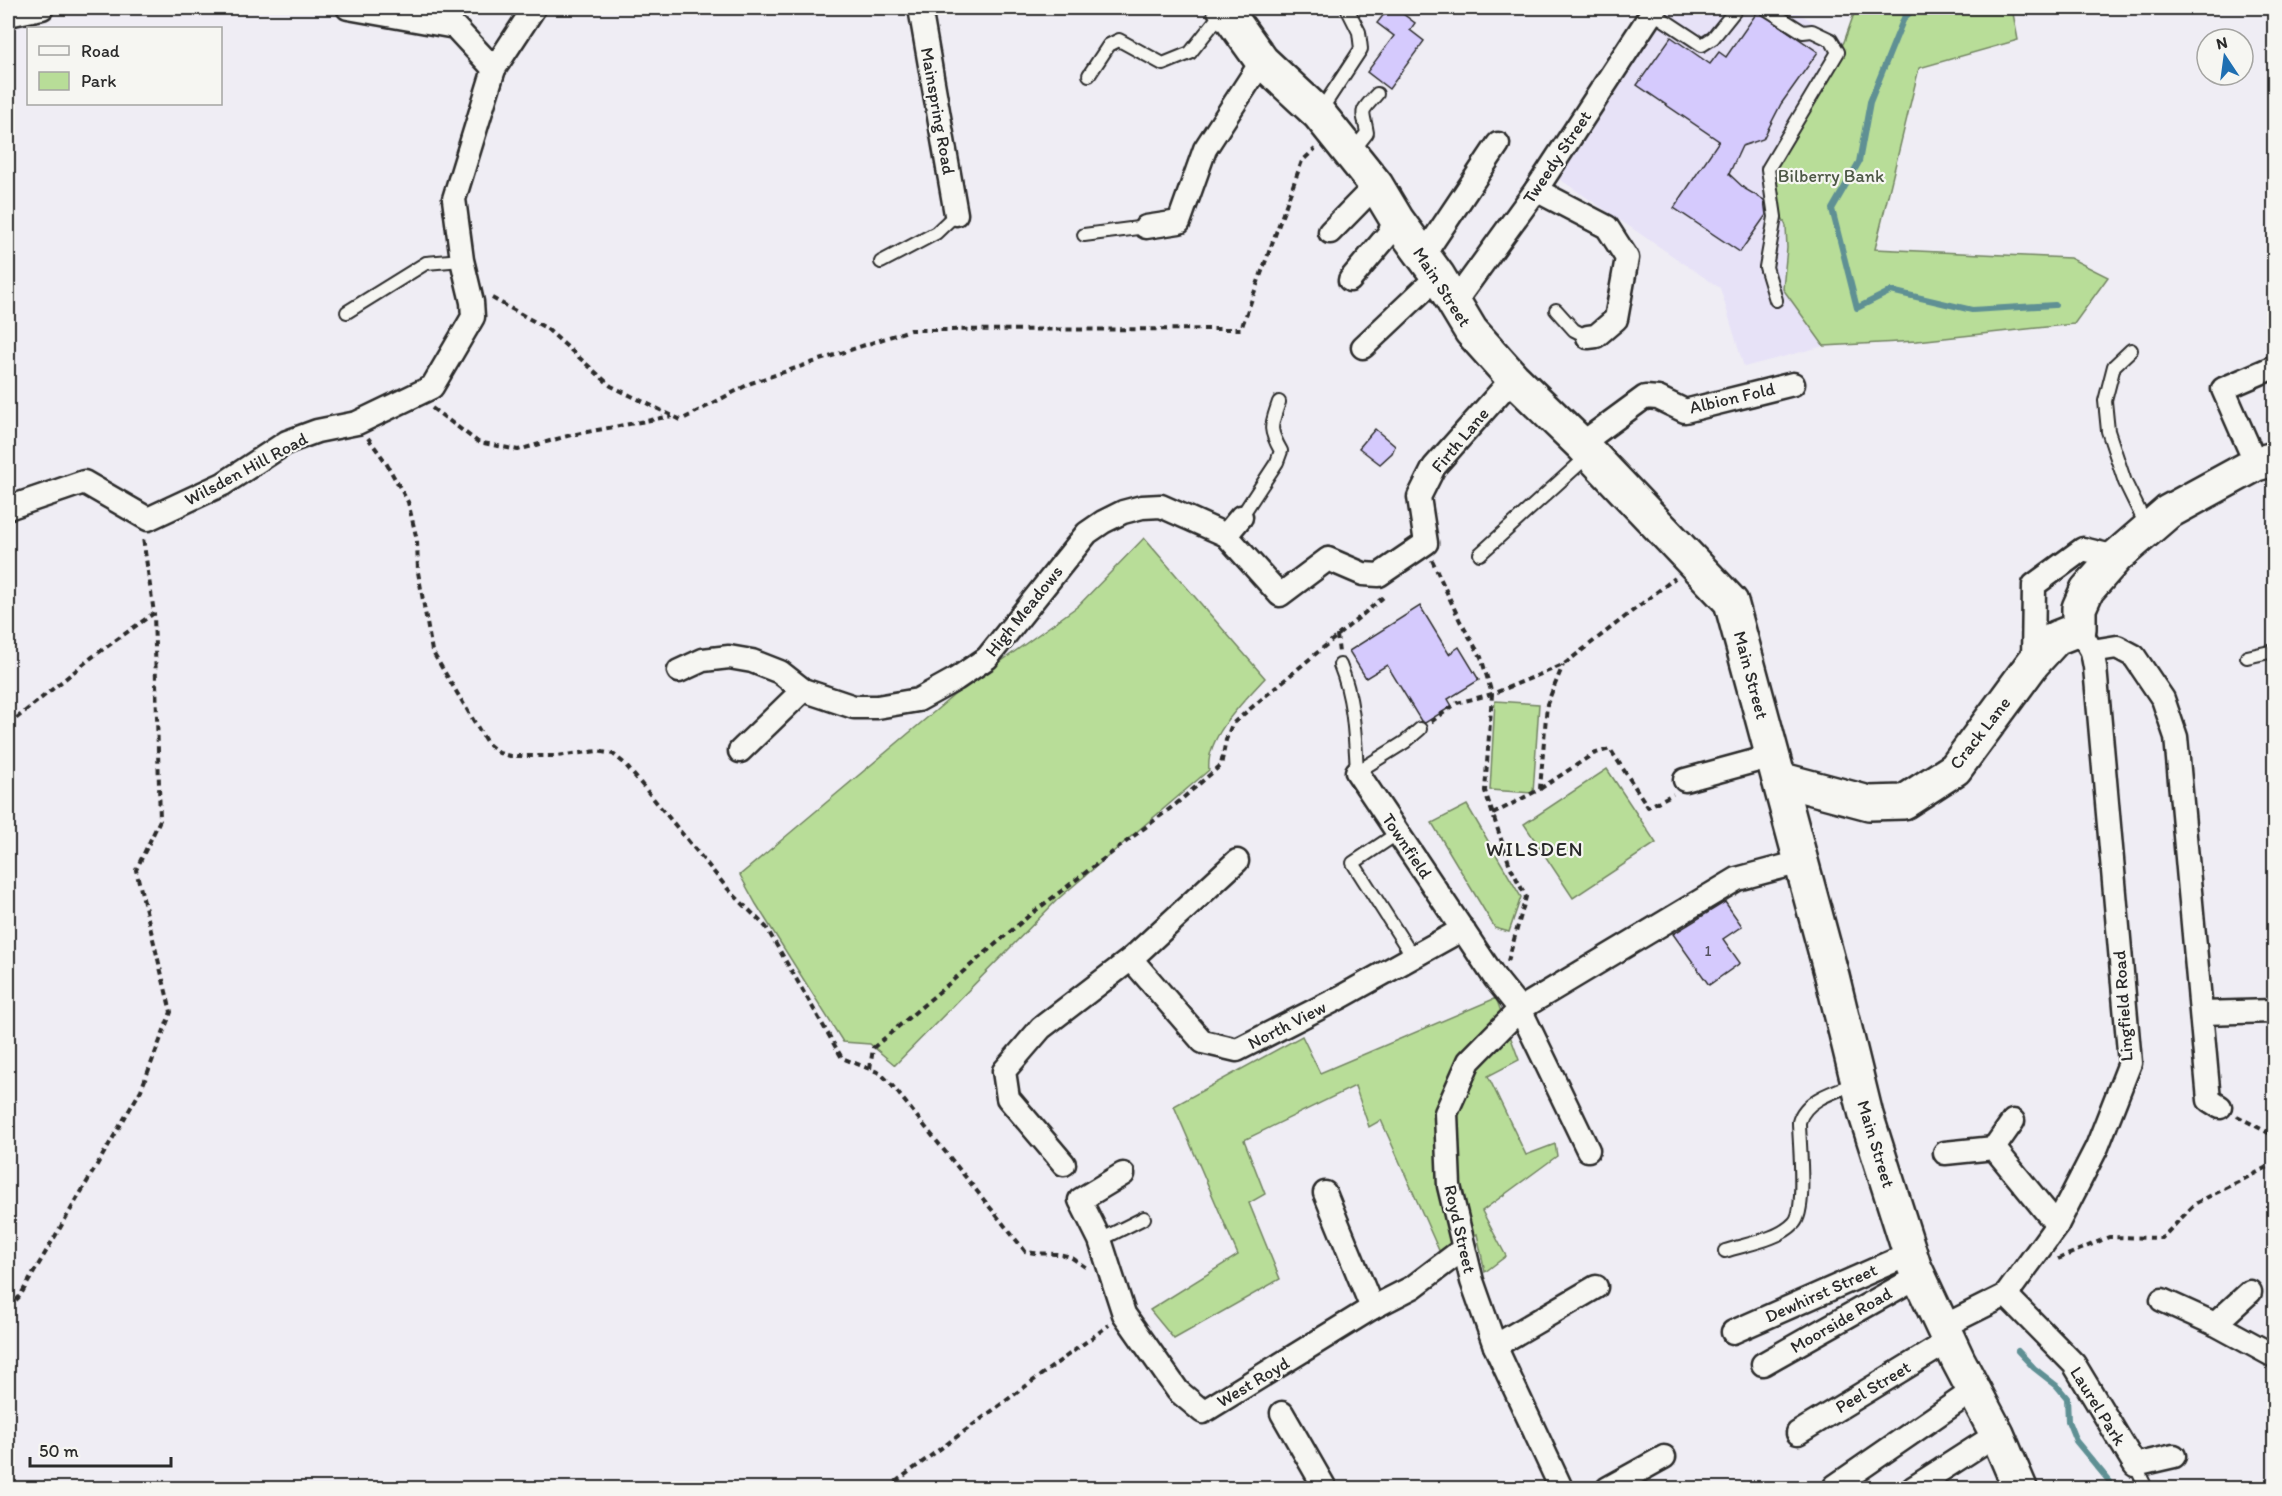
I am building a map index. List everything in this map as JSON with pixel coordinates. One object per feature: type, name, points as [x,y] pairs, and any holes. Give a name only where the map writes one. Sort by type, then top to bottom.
[{"type":"street","points":[[8,15],[42,8]]},
{"type":"street","points":[[348,8],[455,27],[494,69]]},
{"type":"street","name":"Wilsden Hill Road","points":[[148,519],[224,484],[286,442],[317,431],[357,423],[432,387],[473,317],[454,199],[494,69],[534,8]]},
{"type":"street","name":"Mainspring Road","points":[[920,8],[956,214]]},
{"type":"street","name":"Main Street","points":[[1224,8],[1262,61],[1334,133],[1376,185],[1471,331],[1513,378],[1696,562],[1731,602],[1866,1115],[1914,1265],[1997,1434],[2019,1488]]},
{"type":"street","name":"Tweedy Street","points":[[1438,278],[1536,190],[1654,10]]},
{"type":"street","points":[[1146,227],[1179,222],[1205,149],[1262,61]]},
{"type":"street","points":[[1363,346],[1438,278],[1498,144]]},
{"type":"street","points":[[1330,232],[1376,185]]},
{"type":"street","points":[[1536,190],[1607,227],[1628,258],[1616,319],[1596,336],[1588,337]]},
{"type":"street","points":[[1350,280],[1387,236],[1397,220]]},
{"type":"street","points":[[2220,1107],[2209,1100],[2176,737],[2163,699],[2134,656],[2117,647],[2086,640],[2079,608],[2087,590],[2116,557],[2168,512],[2265,462],[2223,388],[2269,374]]},
{"type":"street","name":"Firth Lane","points":[[1426,554],[1419,497],[1434,467],[1513,378]]},
{"type":"street","name":"Albion Fold","points":[[1585,449],[1645,397],[1658,398],[1685,411],[1793,384]]},
{"type":"street","points":[[8,508],[84,482],[148,519]]},
{"type":"street","name":"High Meadows","points":[[679,672],[703,660],[729,657],[752,661],[780,672],[803,690],[854,706],[877,707],[918,700],[956,680],[987,658],[1087,533],[1104,522],[1142,507],[1161,506],[1226,535]]},
{"type":"street","points":[[1241,517],[1226,535],[1280,595],[1328,559],[1363,574],[1379,575],[1426,554]]},
{"type":"street","points":[[2033,663],[2034,585],[2083,549],[2116,557]]},
{"type":"street","name":"Crack Lane","points":[[1776,767],[1869,803],[1904,802],[1955,769],[2033,663],[2056,638],[2086,640]]},
{"type":"street","name":"Lingfield Road","points":[[1946,1334],[2006,1295],[2057,1226],[2097,1147],[2130,1063],[2086,640]]},
{"type":"street","points":[[740,751],[803,690]]},
{"type":"street","points":[[1685,780],[1776,767]]},
{"type":"street","name":"Townfield","points":[[1357,772],[1495,978],[1520,1009],[1588,1150]]},
{"type":"street","points":[[1064,1164],[1008,1098],[1004,1071],[1041,1028],[1131,959],[1236,861]]},
{"type":"street","name":"Royd Street","points":[[1561,1488],[1495,1346],[1472,1281],[1449,1186],[1446,1113],[1469,1061],[1520,1009],[1737,879],[1801,862]]},
{"type":"street","name":"North View","points":[[1131,959],[1203,1042],[1238,1050],[1463,929]]},
{"type":"street","points":[[2202,1013],[2274,1011]]},
{"type":"street","points":[[1945,1153],[1994,1148],[2013,1121]]},
{"type":"street","points":[[1994,1148],[2057,1226]]},
{"type":"street","name":"West Royd","points":[[1123,1174],[1080,1200],[1100,1240],[1124,1314],[1179,1391],[1203,1412],[1372,1308],[1413,1287],[1463,1249]]},
{"type":"street","points":[[1325,1193],[1372,1308]]},
{"type":"street","name":"Dewhirst Street","points":[[1733,1332],[1804,1301],[1914,1265]]},
{"type":"street","name":"Moorside Road","points":[[1763,1364],[1823,1330],[1914,1265]]},
{"type":"street","points":[[1495,1346],[1596,1287]]},
{"type":"street","points":[[2215,1324],[2250,1292]]},
{"type":"street","name":"Laurel Park","points":[[2006,1295],[2074,1364],[2134,1465],[2174,1456]]},
{"type":"street","points":[[2162,1300],[2215,1324],[2274,1356]]},
{"type":"street","points":[[1804,1301],[1823,1330]]},
{"type":"street","name":"Peel Street","points":[[1798,1432],[1946,1334]]},
{"type":"street","points":[[1835,1486],[1974,1390]]},
{"type":"street","points":[[1282,1413],[1325,1488]]},
{"type":"street","points":[[1913,1488],[1997,1434]]},
{"type":"street","points":[[1608,1488],[1664,1457]]},
{"type":"lane","points":[[1089,75],[1109,45],[1119,40],[1163,64],[1190,53],[1224,8]]},
{"type":"lane","points":[[1347,8],[1359,32],[1361,49],[1334,133],[1367,133],[1361,116],[1362,110],[1377,94]]},
{"type":"lane","points":[[1654,10],[1702,45],[1713,38],[1737,8]]},
{"type":"lane","points":[[1764,8],[1803,32],[1812,31],[1832,40],[1838,52],[1768,169],[1775,217],[1766,267],[1776,300]]},
{"type":"lane","points":[[881,262],[936,233],[956,214]]},
{"type":"lane","points":[[1084,235],[1146,227]]},
{"type":"lane","points":[[347,312],[426,263],[462,260]]},
{"type":"lane","points":[[1556,310],[1574,330],[1588,337]]},
{"type":"lane","points":[[2131,350],[2114,366],[2105,401],[2108,431],[2125,482],[2148,530]]},
{"type":"lane","points":[[1241,517],[1277,462],[1281,451],[1271,434],[1272,422],[1279,402]]},
{"type":"lane","points":[[1480,554],[1585,449]]},
{"type":"lane","points":[[2247,657],[2274,651]]},
{"type":"lane","points":[[1340,665],[1347,682],[1354,723],[1357,772],[1405,742],[1420,729]]},
{"type":"lane","points":[[1398,833],[1353,863],[1413,957]]},
{"type":"lane","points":[[1725,1251],[1777,1235],[1795,1223],[1802,1204],[1799,1122],[1802,1112],[1820,1098],[1858,1082]]},
{"type":"lane","points":[[1100,1240],[1144,1218]]},
{"type":"lane","points":[[2134,1465],[2146,1488]]},
{"type":"path","points":[[468,285],[546,328],[611,386],[681,420],[751,383],[910,330],[1241,328],[1302,161],[1334,133]]},
{"type":"path","points":[[414,396],[478,442],[518,450],[571,435],[672,416]]},
{"type":"path","points":[[357,423],[385,461],[408,502],[417,540],[418,572],[432,651],[487,743],[499,753],[510,756],[556,756],[597,751],[613,754],[624,763],[727,888],[766,927],[842,1058],[880,1073],[890,1083],[1025,1251],[1033,1254],[1070,1257],[1113,1284]]},
{"type":"path","points":[[8,1308],[20,1296],[141,1090],[171,1012],[136,870],[160,820],[154,614],[143,541],[148,519]]},
{"type":"path","points":[[1426,554],[1481,657],[1492,694],[1485,791],[1510,866],[1526,897],[1507,966],[1495,978]]},
{"type":"path","points":[[1420,729],[1457,703],[1492,694],[1563,665],[1696,562]]},
{"type":"path","points":[[870,1069],[873,1048],[1031,914],[1176,804],[1221,765],[1232,724],[1391,591]]},
{"type":"path","points":[[8,725],[91,658],[154,614]]},
{"type":"path","points":[[1540,789],[1547,704],[1563,665]]},
{"type":"path","points":[[1493,814],[1540,789],[1593,754],[1610,749],[1648,807],[1685,789],[1685,780]]},
{"type":"path","points":[[2220,1107],[2274,1136]]},
{"type":"path","points":[[2053,1261],[2109,1237],[2162,1238],[2196,1203],[2274,1164]]},
{"type":"path","points":[[887,1488],[1124,1314]]},
{"type":"shaded area","points":[[1670,8],[1791,8],[1844,42],[1767,169],[1771,193],[1786,226],[1787,248],[1783,289],[1824,346],[1744,367],[1720,288],[1555,176]]},
{"type":"green space","name":"Bilberry Bank","points":[[1856,8],[2012,8],[2018,40],[1919,68],[1875,249],[2070,258],[2108,277],[2074,324],[1917,341],[1824,346],[1783,289],[1787,248],[1786,226],[1771,193],[1767,169],[1844,42]]},
{"type":"green space","points":[[1144,538],[1265,678],[1237,708],[1220,733],[1209,758],[1209,770],[1058,899],[895,1065],[870,1044],[843,1042],[740,875],[953,696],[1078,606]]},
{"type":"green space","points":[[1495,701],[1539,704],[1533,793],[1490,790]]},
{"type":"green space","points":[[1607,769],[1656,843],[1573,898],[1524,824]]},
{"type":"green space","points":[[1467,805],[1521,897],[1509,932],[1495,928],[1432,823]]},
{"type":"green space","points":[[1496,998],[1519,1060],[1488,1076],[1526,1155],[1555,1144],[1557,1156],[1482,1211],[1506,1256],[1485,1272],[1477,1234],[1441,1255],[1381,1120],[1369,1127],[1355,1086],[1244,1140],[1265,1194],[1249,1203],[1280,1279],[1174,1339],[1150,1310],[1238,1255],[1174,1106],[1302,1036],[1320,1073]]},
{"type":"building","points":[[1389,8],[1395,8],[1415,23],[1410,30],[1424,41],[1389,89],[1367,72],[1394,36],[1377,23]]},
{"type":"building","points":[[1758,11],[1818,52],[1781,104],[1763,139],[1742,146],[1729,174],[1745,189],[1764,200],[1766,215],[1740,252],[1674,208],[1719,141],[1637,85],[1671,37],[1710,64],[1719,52],[1726,57]]},
{"type":"building","points":[[1375,429],[1395,446],[1392,453],[1380,464],[1359,448]]},
{"type":"building","points":[[1420,606],[1449,654],[1459,647],[1479,680],[1448,699],[1452,706],[1425,723],[1421,721],[1387,665],[1366,678],[1349,651]]},
{"type":"building","points":[[1725,902],[1742,926],[1723,939],[1740,963],[1709,985],[1673,934]]},
{"type":"waterway","points":[[1915,8],[1904,18],[1870,102],[1859,162],[1832,209],[1857,308],[1891,291],[1972,310],[2055,305]]},
{"type":"waterway","points":[[2018,1351],[2067,1398],[2068,1421],[2076,1441],[2110,1482]]},
{"type":"district","name":"WILSDEN","points":[[1535,848]]}]
